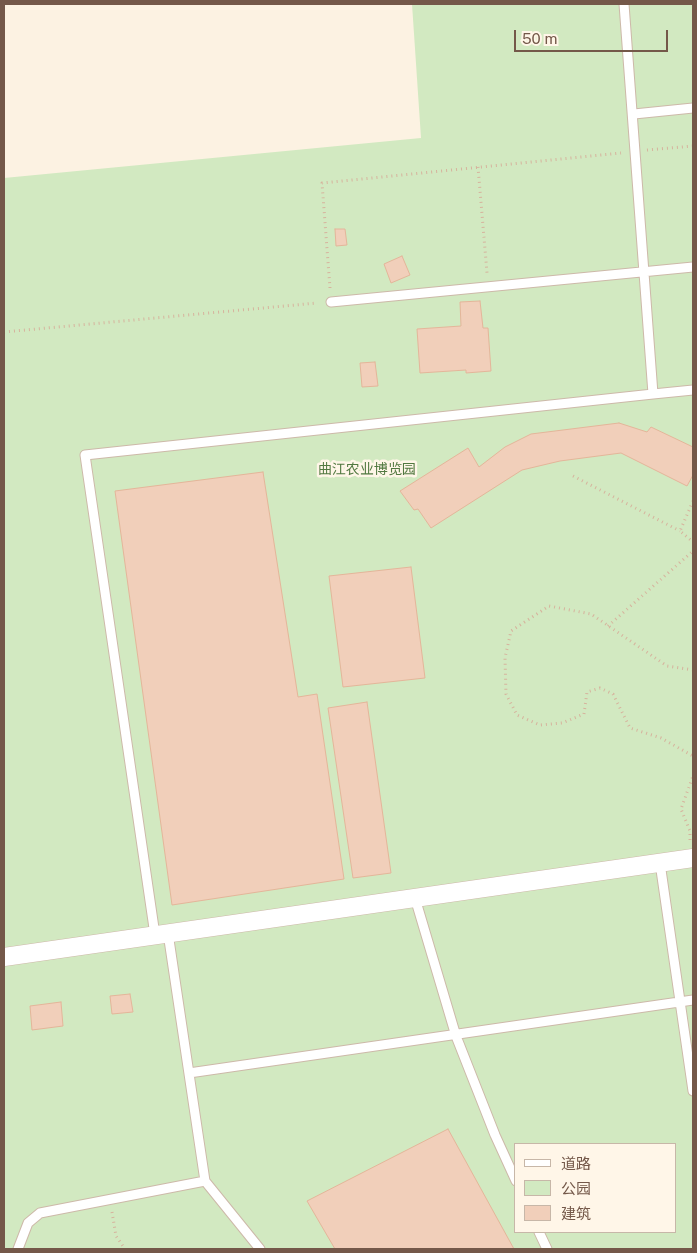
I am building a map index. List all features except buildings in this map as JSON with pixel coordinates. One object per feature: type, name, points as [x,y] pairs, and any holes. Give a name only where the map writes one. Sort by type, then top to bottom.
[{"type":"street","points":[[4,957],[692,858]]},
{"type":"lane","points":[[624,4],[637,151],[653,394]]},
{"type":"lane","points":[[634,114],[693,108]]},
{"type":"lane","points":[[331,302],[693,267]]},
{"type":"lane","points":[[260,1249],[205,1180],[189,1073],[161,934],[85,455],[693,390]]},
{"type":"lane","points":[[660,863],[693,1091]]},
{"type":"lane","points":[[416,898],[456,1036],[495,1135],[514,1177]]},
{"type":"lane","points":[[189,1073],[456,1036],[693,1000]]},
{"type":"lane","points":[[18,1249],[28,1223],[40,1213],[205,1180]]},
{"type":"lane","points":[[539,1233],[547,1249]]},
{"type":"path","points":[[4,332],[331,302],[322,182],[693,146]]},
{"type":"path","points":[[478,167],[488,287]]},
{"type":"path","points":[[573,476],[680,531],[693,542]]},
{"type":"path","points":[[680,531],[693,501]]},
{"type":"path","points":[[608,626],[693,551]]},
{"type":"path","points":[[693,670],[667,666],[591,614],[549,606],[511,631],[505,658],[506,694],[517,715],[540,725],[562,723],[584,714],[587,692],[600,688],[612,694],[630,728],[661,738],[693,756]]},
{"type":"path","points":[[692,858],[690,831],[681,809],[693,776]]},
{"type":"path","points":[[110,1199],[116,1236],[125,1249]]},
{"type":"green space","name":"曲江农业博览园","points":[[412,4],[693,4],[693,1249],[4,1249],[4,178],[421,138]]}]
